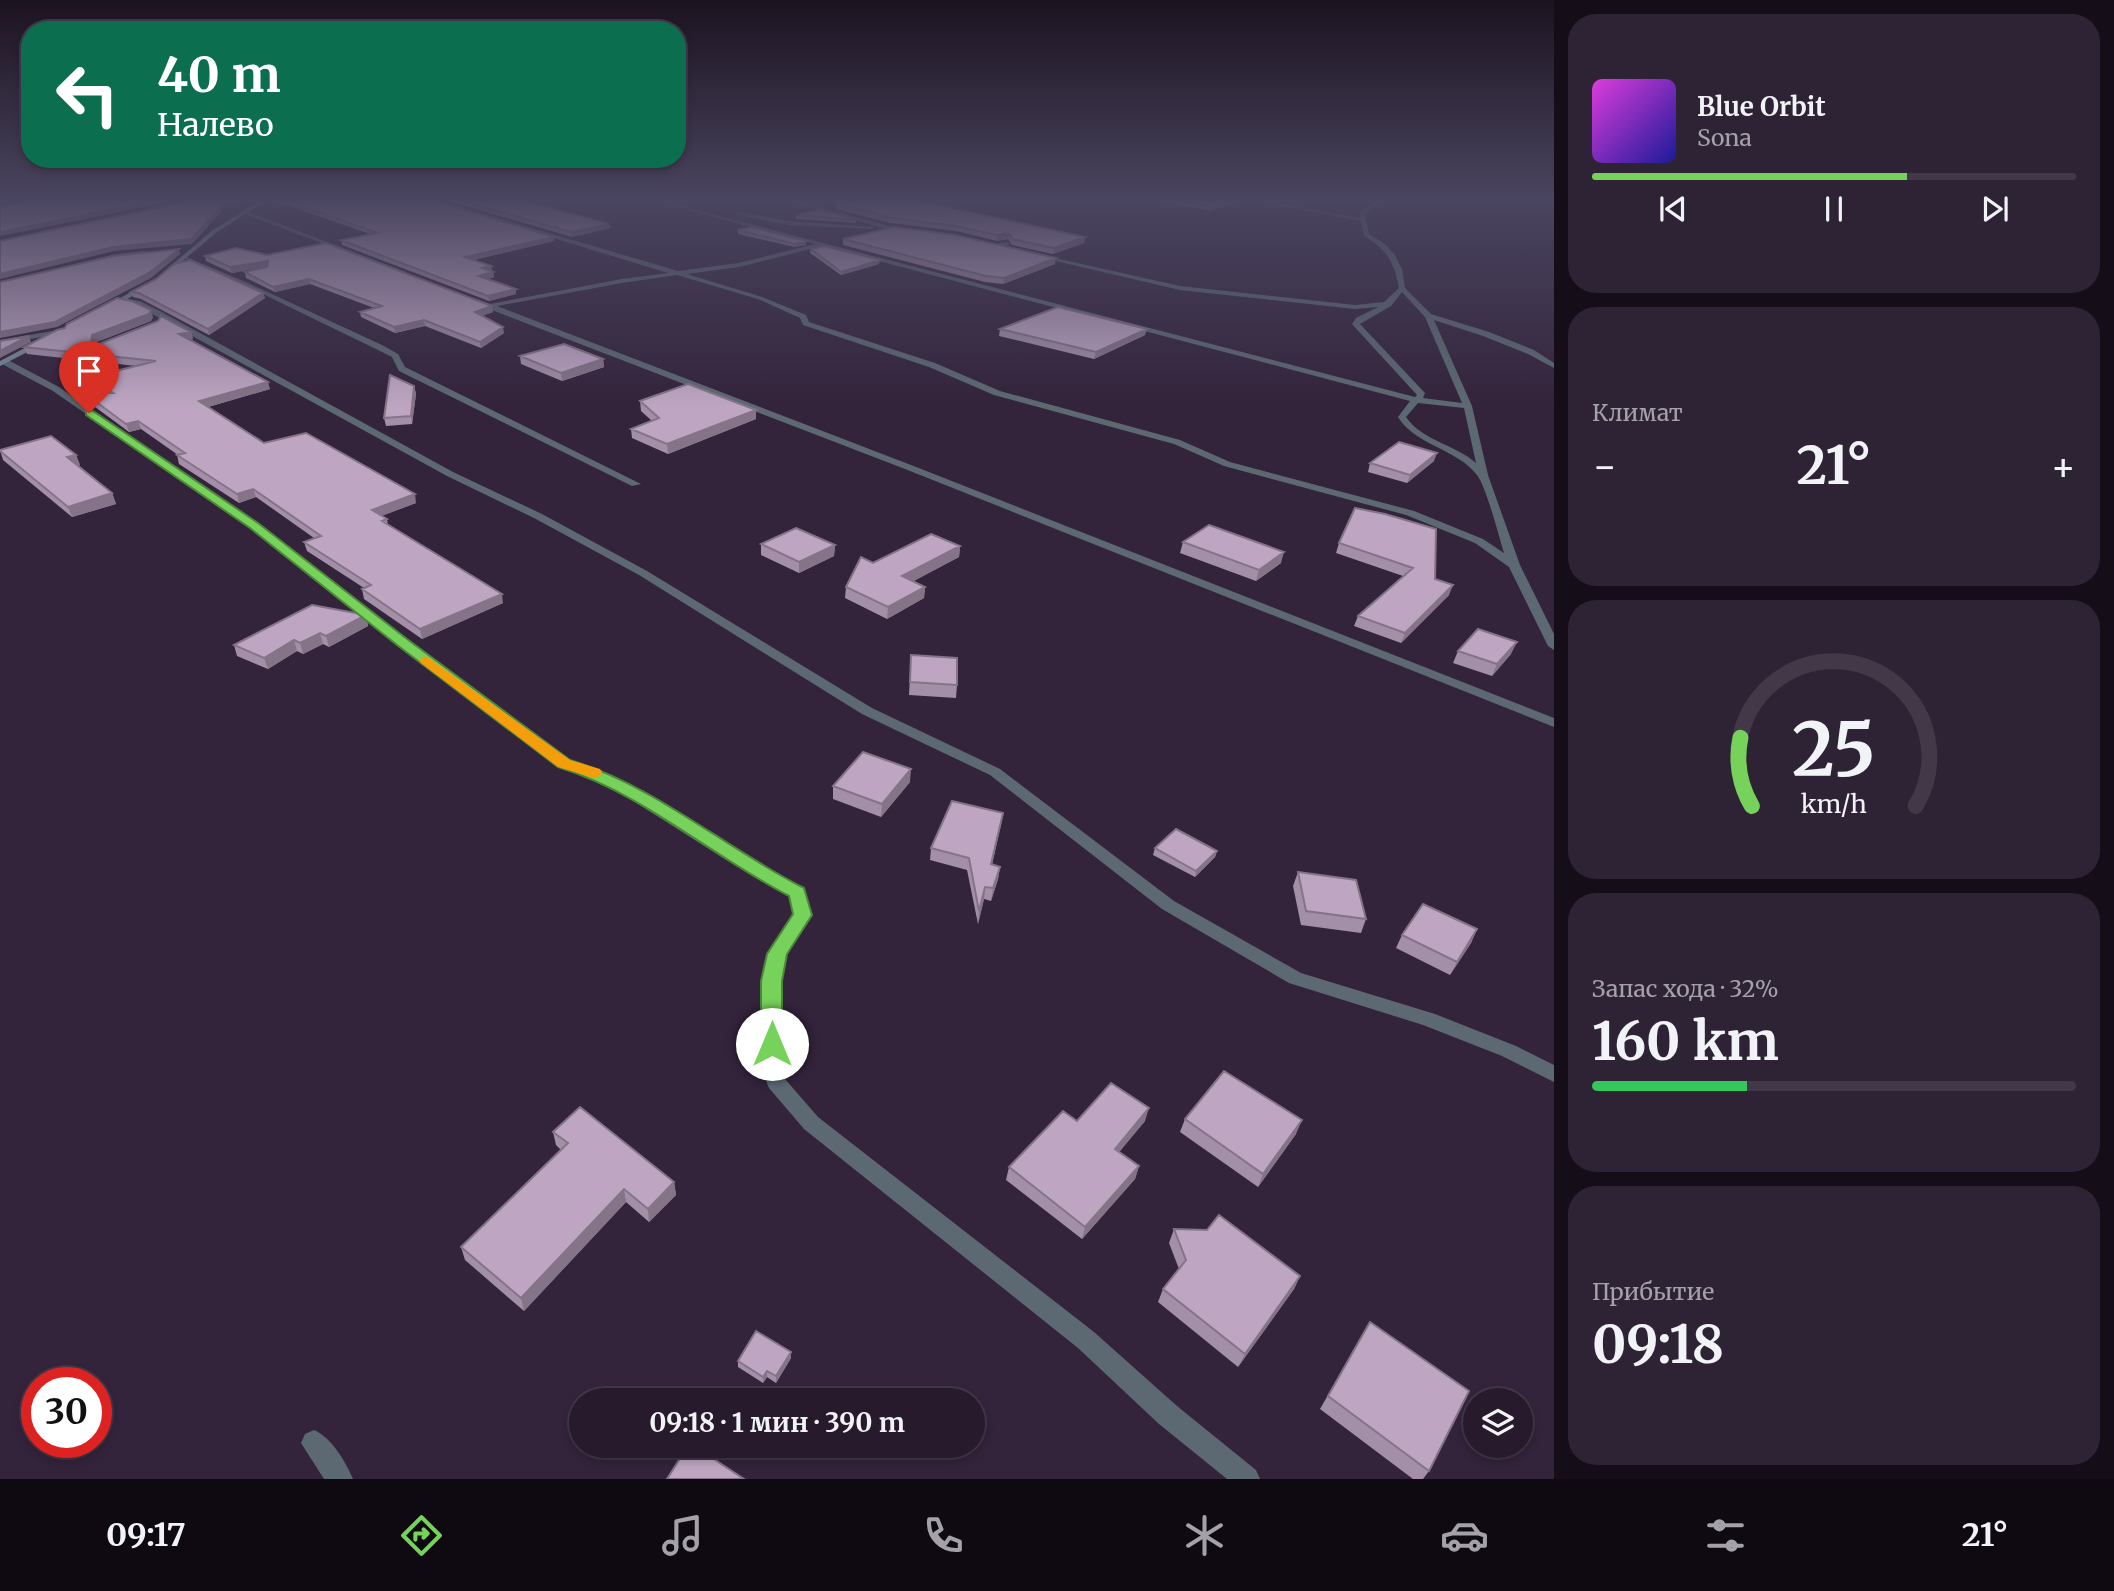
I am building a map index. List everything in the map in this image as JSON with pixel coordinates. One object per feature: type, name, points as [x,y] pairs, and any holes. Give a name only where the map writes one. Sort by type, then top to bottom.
[{"type":"street","points":[[40,273],[58,269]]},
{"type":"street","points":[[101,311],[154,281],[167,269]]},
{"type":"street","points":[[207,269],[246,284],[379,346],[395,356],[402,369],[636,484]]},
{"type":"street","points":[[394,269],[412,276]]},
{"type":"street","points":[[661,269],[784,307],[803,317],[806,323],[932,365],[997,393],[1110,422],[1177,442],[1227,464],[1422,517],[1479,541],[1514,565]]},
{"type":"street","points":[[485,304],[522,301],[590,286],[711,269]]},
{"type":"street","points":[[920,269],[1417,400],[1468,406]]},
{"type":"street","points":[[1100,269],[1190,289],[1355,307],[1388,304]]},
{"type":"street","points":[[1399,269],[1402,288],[1427,316],[1468,406],[1483,475],[1514,565],[1554,646]]},
{"type":"street","points":[[246,284],[236,275],[250,272]]},
{"type":"street","points":[[1402,288],[1388,304],[1356,324],[1422,395],[1402,417],[1409,428],[1463,457],[1483,475]]},
{"type":"street","points":[[121,300],[137,303],[161,315],[450,474],[538,516],[643,573],[867,711],[995,772],[1168,905],[1295,978],[1428,1019],[1509,1052],[1554,1074]]},
{"type":"street","points":[[466,301],[485,304],[896,463],[1554,723]]},
{"type":"street","points":[[161,315],[159,326],[187,330]]},
{"type":"street","points":[[1427,316],[1531,352],[1554,366]]},
{"type":"street","points":[[0,342],[68,328]]},
{"type":"street","points":[[2,363],[68,328]]},
{"type":"street","points":[[1137,336],[1172,335]]},
{"type":"street","points":[[2,363],[56,389],[254,526],[402,642],[564,763],[594,772],[636,794],[752,869],[798,893],[802,915],[777,954],[772,981],[772,1044],[776,1082],[811,1123],[1086,1340],[1168,1415],[1247,1479]]},
{"type":"street","points":[[314,1443],[340,1479]]},
{"type":"building","points":[[0,269],[21,269],[0,274]]},
{"type":"building","points":[[57,269],[154,269],[55,322],[0,332],[0,282]]},
{"type":"building","points":[[168,269],[210,269],[263,293],[208,329],[139,293],[131,292],[156,279]]},
{"type":"building","points":[[258,269],[395,269],[492,306],[475,312],[503,327],[480,342],[424,320],[394,327],[360,312],[382,306],[309,279],[273,287],[245,272]]},
{"type":"building","points":[[417,269],[485,269],[493,272],[479,276],[516,289],[488,296]]},
{"type":"building","points":[[959,269],[1027,269],[1004,278]]},
{"type":"building","points":[[117,298],[132,301],[151,310],[149,314],[92,335],[91,344],[99,344],[158,321],[161,316],[191,332],[179,334],[268,382],[199,401],[264,443],[306,433],[415,494],[372,510],[387,519],[382,521],[502,594],[420,629],[362,589],[371,585],[304,542],[321,536],[253,489],[237,494],[177,455],[185,453],[138,421],[126,424],[84,393],[113,393],[88,378],[156,361],[24,347],[65,328],[67,324]]},
{"type":"building","points":[[1058,307],[1147,329],[1096,352],[1000,329]]},
{"type":"building","points":[[29,336],[0,351],[0,341]]},
{"type":"building","points":[[564,344],[603,359],[561,373],[520,356]]},
{"type":"building","points":[[390,375],[414,386],[411,416],[384,418]]},
{"type":"building","points":[[688,384],[756,410],[667,444],[631,429],[659,418],[640,401]]},
{"type":"building","points":[[51,436],[76,455],[67,457],[112,493],[68,507],[0,451]]},
{"type":"building","points":[[1399,442],[1437,453],[1410,475],[1370,463]]},
{"type":"building","points":[[1355,508],[1436,529],[1435,579],[1453,585],[1405,633],[1358,616],[1413,568],[1339,543]]},
{"type":"building","points":[[1209,525],[1284,552],[1259,570],[1183,542]]},
{"type":"building","points":[[796,528],[835,545],[799,562],[761,544]]},
{"type":"building","points":[[931,534],[960,546],[902,576],[925,587],[888,607],[846,587],[861,557],[873,563]]},
{"type":"building","points":[[312,605],[366,615],[326,636],[320,633],[300,643],[294,640],[264,658],[234,645]]},
{"type":"building","points":[[1478,629],[1517,642],[1497,664],[1458,651]]},
{"type":"building","points":[[911,655],[957,658],[957,685],[910,682]]},
{"type":"building","points":[[863,752],[911,769],[882,804],[833,786]]},
{"type":"building","points":[[952,801],[1003,813],[991,864],[1000,867],[993,888],[985,887],[979,911],[969,858],[931,848]]},
{"type":"building","points":[[1176,829],[1217,851],[1196,871],[1155,848]]},
{"type":"building","points":[[1298,872],[1356,880],[1366,919],[1306,911]]},
{"type":"building","points":[[1423,904],[1477,929],[1457,962],[1402,935]]},
{"type":"building","points":[[1224,1071],[1302,1120],[1263,1174],[1185,1119]]},
{"type":"building","points":[[1111,1083],[1149,1108],[1115,1149],[1139,1166],[1085,1227],[1009,1167],[1063,1111],[1077,1121]]},
{"type":"building","points":[[580,1107],[674,1182],[648,1209],[624,1189],[521,1298],[461,1247],[568,1143],[553,1132]]},
{"type":"building","points":[[1219,1215],[1300,1276],[1245,1354],[1163,1289],[1186,1260],[1174,1229],[1207,1230]]},
{"type":"building","points":[[1370,1322],[1465,1388],[1463,1403],[1429,1471],[1328,1396]]},
{"type":"building","points":[[756,1331],[791,1352],[776,1376],[767,1371],[763,1377],[738,1361]]},
{"type":"building","points":[[680,1458],[712,1458],[744,1479],[667,1479]]},
{"type":"slow traffic","points":[[426,660],[564,763],[594,772]]},
{"type":"route","points":[[89,413],[254,526],[402,642],[564,763],[594,772],[636,794],[763,875],[798,893],[802,915],[777,954],[772,981],[772,1044]]}]
